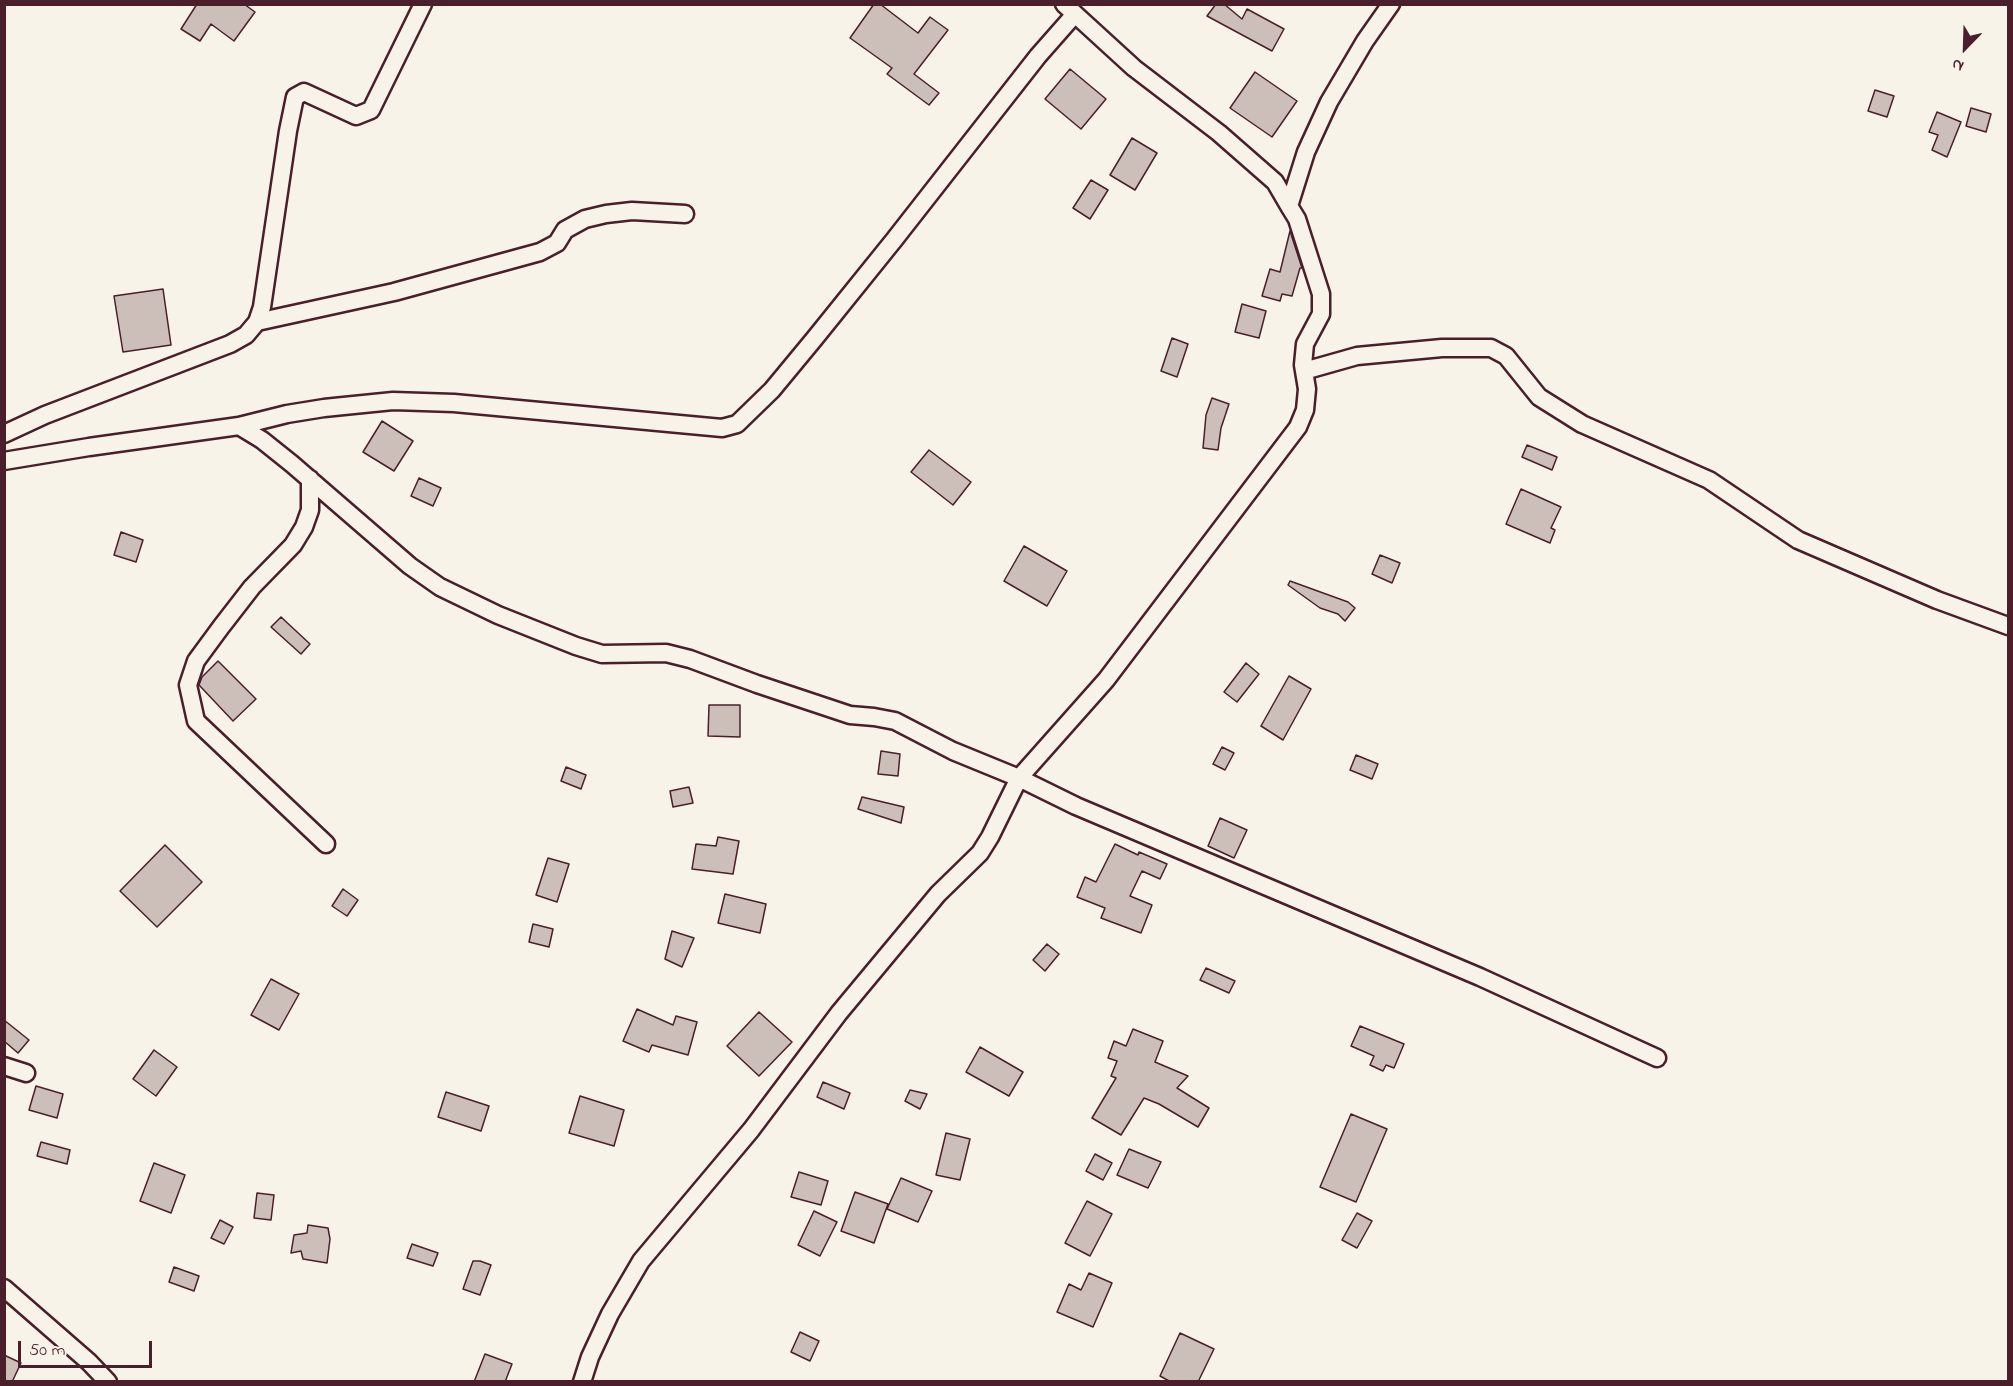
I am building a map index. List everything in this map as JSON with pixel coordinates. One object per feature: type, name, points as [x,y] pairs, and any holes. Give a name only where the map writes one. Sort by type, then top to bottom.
[{"type":"street","points":[[4,434],[45,415],[230,344],[246,335],[257,322],[262,307],[295,97],[304,92],[356,116],[371,110],[423,4]]},
{"type":"street","points":[[1289,206],[1306,152],[1329,102],[1365,41],[1391,4]]},
{"type":"street","points":[[4,461],[238,426],[324,408],[393,401],[454,403],[722,428],[737,424],[772,390],[894,240],[1038,56],[1070,9],[1134,68],[1219,132],[1275,182],[1297,219],[1321,294],[1321,314],[1305,344],[1304,371],[1307,388],[1305,410],[1298,427],[1106,680],[1019,778],[980,854],[938,894],[877,967],[839,1013],[751,1130],[641,1261],[610,1314],[590,1357],[582,1382]]},
{"type":"street","points":[[257,322],[394,292],[540,252],[557,243],[565,230],[585,219],[606,213],[632,211],[685,214]]},
{"type":"street","points":[[1304,371],[1357,356],[1442,348],[1491,348],[1506,356],[1539,397],[1591,428],[1709,480],[1798,540],[1936,600],[2008,626]]},
{"type":"street","points":[[238,426],[262,440],[310,479],[410,566],[440,587],[498,615],[602,654],[666,653],[690,659],[850,715],[895,721],[953,751],[1019,778],[1076,806],[1480,977],[1657,1058]]},
{"type":"street","points":[[310,479],[310,510],[304,527],[293,545],[252,587],[196,661],[188,685],[196,721],[327,844]]},
{"type":"street","points":[[4,1066],[26,1073]]},
{"type":"street","points":[[4,1288],[89,1362],[108,1382]]},
{"type":"building","points":[[197,4],[244,4],[255,12],[234,41],[211,24],[200,41],[181,29]]},
{"type":"building","points":[[874,4],[880,4],[918,33],[930,17],[948,30],[914,74],[939,93],[929,105],[887,74],[892,68],[850,38]]},
{"type":"building","points":[[1216,4],[1224,4],[1242,19],[1247,9],[1284,29],[1272,51],[1207,16]]},
{"type":"building","points":[[1070,69],[1106,99],[1081,129],[1045,99]]},
{"type":"building","points":[[1255,72],[1297,101],[1272,137],[1230,108]]},
{"type":"building","points":[[1875,90],[1894,96],[1887,117],[1868,111]]},
{"type":"building","points":[[1971,108],[1991,114],[1986,132],[1966,126]]},
{"type":"building","points":[[1937,112],[1961,122],[1947,157],[1932,150],[1938,135],[1929,132]]},
{"type":"building","points":[[1132,138],[1157,153],[1135,190],[1110,175]]},
{"type":"building","points":[[1091,180],[1108,190],[1090,219],[1073,208]]},
{"type":"building","points":[[1290,231],[1302,268],[1300,268],[1292,296],[1282,294],[1280,301],[1262,296],[1270,269],[1280,272]]},
{"type":"building","points":[[163,289],[171,345],[123,352],[114,296]]},
{"type":"building","points":[[1242,304],[1266,311],[1259,338],[1235,332]]},
{"type":"building","points":[[1172,338],[1188,344],[1177,377],[1161,371]]},
{"type":"building","points":[[1212,398],[1229,404],[1221,428],[1218,450],[1203,448],[1206,415]]},
{"type":"building","points":[[382,421],[413,441],[394,471],[363,452]]},
{"type":"building","points":[[1527,445],[1557,457],[1552,470],[1522,457]]},
{"type":"building","points":[[929,450],[971,482],[953,505],[911,472]]},
{"type":"building","points":[[419,478],[441,488],[433,506],[411,496]]},
{"type":"building","points":[[1521,489],[1561,507],[1551,528],[1555,530],[1550,543],[1506,524]]},
{"type":"building","points":[[121,532],[143,540],[136,562],[114,555]]},
{"type":"building","points":[[1024,546],[1067,571],[1047,606],[1004,581]]},
{"type":"building","points":[[1380,555],[1400,563],[1392,583],[1372,574]]},
{"type":"building","points":[[1290,581],[1348,602],[1355,608],[1345,621],[1338,614],[1320,608],[1288,585]]},
{"type":"building","points":[[281,617],[310,644],[301,654],[271,627]]},
{"type":"building","points":[[218,661],[256,699],[233,721],[199,685],[202,677]]},
{"type":"building","points":[[1246,663],[1259,674],[1237,702],[1224,692]]},
{"type":"building","points":[[1289,676],[1311,689],[1283,740],[1261,726]]},
{"type":"building","points":[[709,705],[740,705],[740,737],[708,736]]},
{"type":"building","points":[[1222,747],[1234,753],[1225,770],[1213,764]]},
{"type":"building","points":[[881,751],[900,754],[898,776],[878,774]]},
{"type":"building","points":[[1356,755],[1378,764],[1372,779],[1350,770]]},
{"type":"building","points":[[566,767],[586,775],[581,789],[561,781]]},
{"type":"building","points":[[689,787],[693,803],[673,807],[670,791]]},
{"type":"building","points":[[862,797],[904,807],[901,823],[858,809]]},
{"type":"building","points":[[1220,818],[1247,830],[1234,858],[1208,846]]},
{"type":"building","points":[[718,837],[739,841],[733,874],[692,869],[696,844],[716,846]]},
{"type":"building","points":[[1115,844],[1138,855],[1139,852],[1167,864],[1160,879],[1142,871],[1130,896],[1152,905],[1141,933],[1101,918],[1105,908],[1077,897],[1085,877],[1096,882]]},
{"type":"building","points":[[165,845],[202,882],[157,927],[120,891]]},
{"type":"building","points":[[548,858],[569,864],[557,902],[536,895]]},
{"type":"building","points":[[343,889],[358,900],[347,916],[332,906]]},
{"type":"building","points":[[725,894],[766,904],[760,933],[718,923]]},
{"type":"building","points":[[533,924],[553,929],[549,947],[529,942]]},
{"type":"building","points":[[672,931],[694,938],[682,967],[665,959]]},
{"type":"building","points":[[1047,944],[1059,954],[1045,971],[1033,960]]},
{"type":"building","points":[[1206,968],[1235,981],[1229,993],[1200,980]]},
{"type":"building","points":[[271,979],[299,994],[279,1030],[251,1015]]},
{"type":"building","points":[[637,1009],[673,1025],[676,1016],[697,1022],[688,1055],[652,1045],[649,1052],[623,1041]]},
{"type":"building","points":[[759,1012],[792,1042],[759,1076],[727,1046]]},
{"type":"building","points":[[4,1020],[29,1040],[18,1053],[4,1041]]},
{"type":"building","points":[[1360,1026],[1404,1044],[1394,1068],[1386,1065],[1383,1071],[1370,1065],[1374,1056],[1351,1046]]},
{"type":"building","points":[[1133,1029],[1163,1041],[1155,1062],[1188,1076],[1177,1088],[1209,1108],[1198,1127],[1159,1104],[1144,1098],[1121,1135],[1092,1118],[1116,1078],[1111,1076],[1117,1061],[1108,1058],[1114,1041],[1126,1046]]},
{"type":"building","points":[[980,1047],[1023,1072],[1009,1096],[966,1072]]},
{"type":"building","points":[[154,1050],[177,1067],[156,1096],[133,1079]]},
{"type":"building","points":[[823,1082],[850,1093],[844,1109],[817,1097]]},
{"type":"building","points":[[36,1086],[63,1094],[57,1118],[29,1110]]},
{"type":"building","points":[[910,1090],[927,1094],[920,1109],[905,1101]]},
{"type":"building","points":[[446,1092],[489,1106],[481,1131],[438,1117]]},
{"type":"building","points":[[580,1096],[624,1110],[614,1146],[569,1133]]},
{"type":"building","points":[[1351,1114],[1387,1129],[1356,1202],[1320,1187]]},
{"type":"building","points":[[946,1133],[970,1139],[960,1180],[936,1175]]},
{"type":"building","points":[[41,1142],[70,1150],[67,1164],[37,1156]]},
{"type":"building","points":[[1129,1149],[1161,1162],[1148,1188],[1117,1175]]},
{"type":"building","points":[[1095,1154],[1112,1163],[1103,1180],[1086,1171]]},
{"type":"building","points":[[154,1163],[185,1175],[171,1213],[140,1201]]},
{"type":"building","points":[[799,1172],[828,1181],[821,1205],[791,1197]]},
{"type":"building","points":[[901,1178],[932,1191],[918,1222],[887,1209]]},
{"type":"building","points":[[855,1192],[888,1204],[874,1243],[841,1231]]},
{"type":"building","points":[[257,1193],[274,1195],[271,1220],[254,1218]]},
{"type":"building","points":[[1087,1201],[1112,1214],[1090,1256],[1065,1243]]},
{"type":"building","points":[[814,1211],[837,1222],[820,1256],[798,1245]]},
{"type":"building","points":[[1357,1213],[1372,1221],[1357,1248],[1342,1240]]},
{"type":"building","points":[[220,1220],[233,1227],[224,1244],[211,1238]]},
{"type":"building","points":[[308,1225],[328,1228],[330,1239],[327,1263],[303,1259],[301,1251],[291,1253],[294,1235],[307,1233]]},
{"type":"building","points":[[412,1244],[438,1253],[433,1266],[407,1258]]},
{"type":"building","points":[[473,1261],[491,1265],[480,1295],[463,1289]]},
{"type":"building","points":[[174,1267],[199,1276],[194,1291],[169,1282]]},
{"type":"building","points":[[1089,1273],[1112,1283],[1093,1327],[1057,1312],[1069,1284],[1081,1290]]},
{"type":"building","points":[[800,1332],[819,1341],[810,1361],[791,1352]]},
{"type":"building","points":[[1180,1333],[1214,1349],[1198,1382],[1171,1382],[1160,1376]]},
{"type":"building","points":[[485,1354],[512,1364],[505,1382],[474,1382]]},
{"type":"building","points":[[4,1355],[21,1363],[12,1382],[4,1382]]}]
